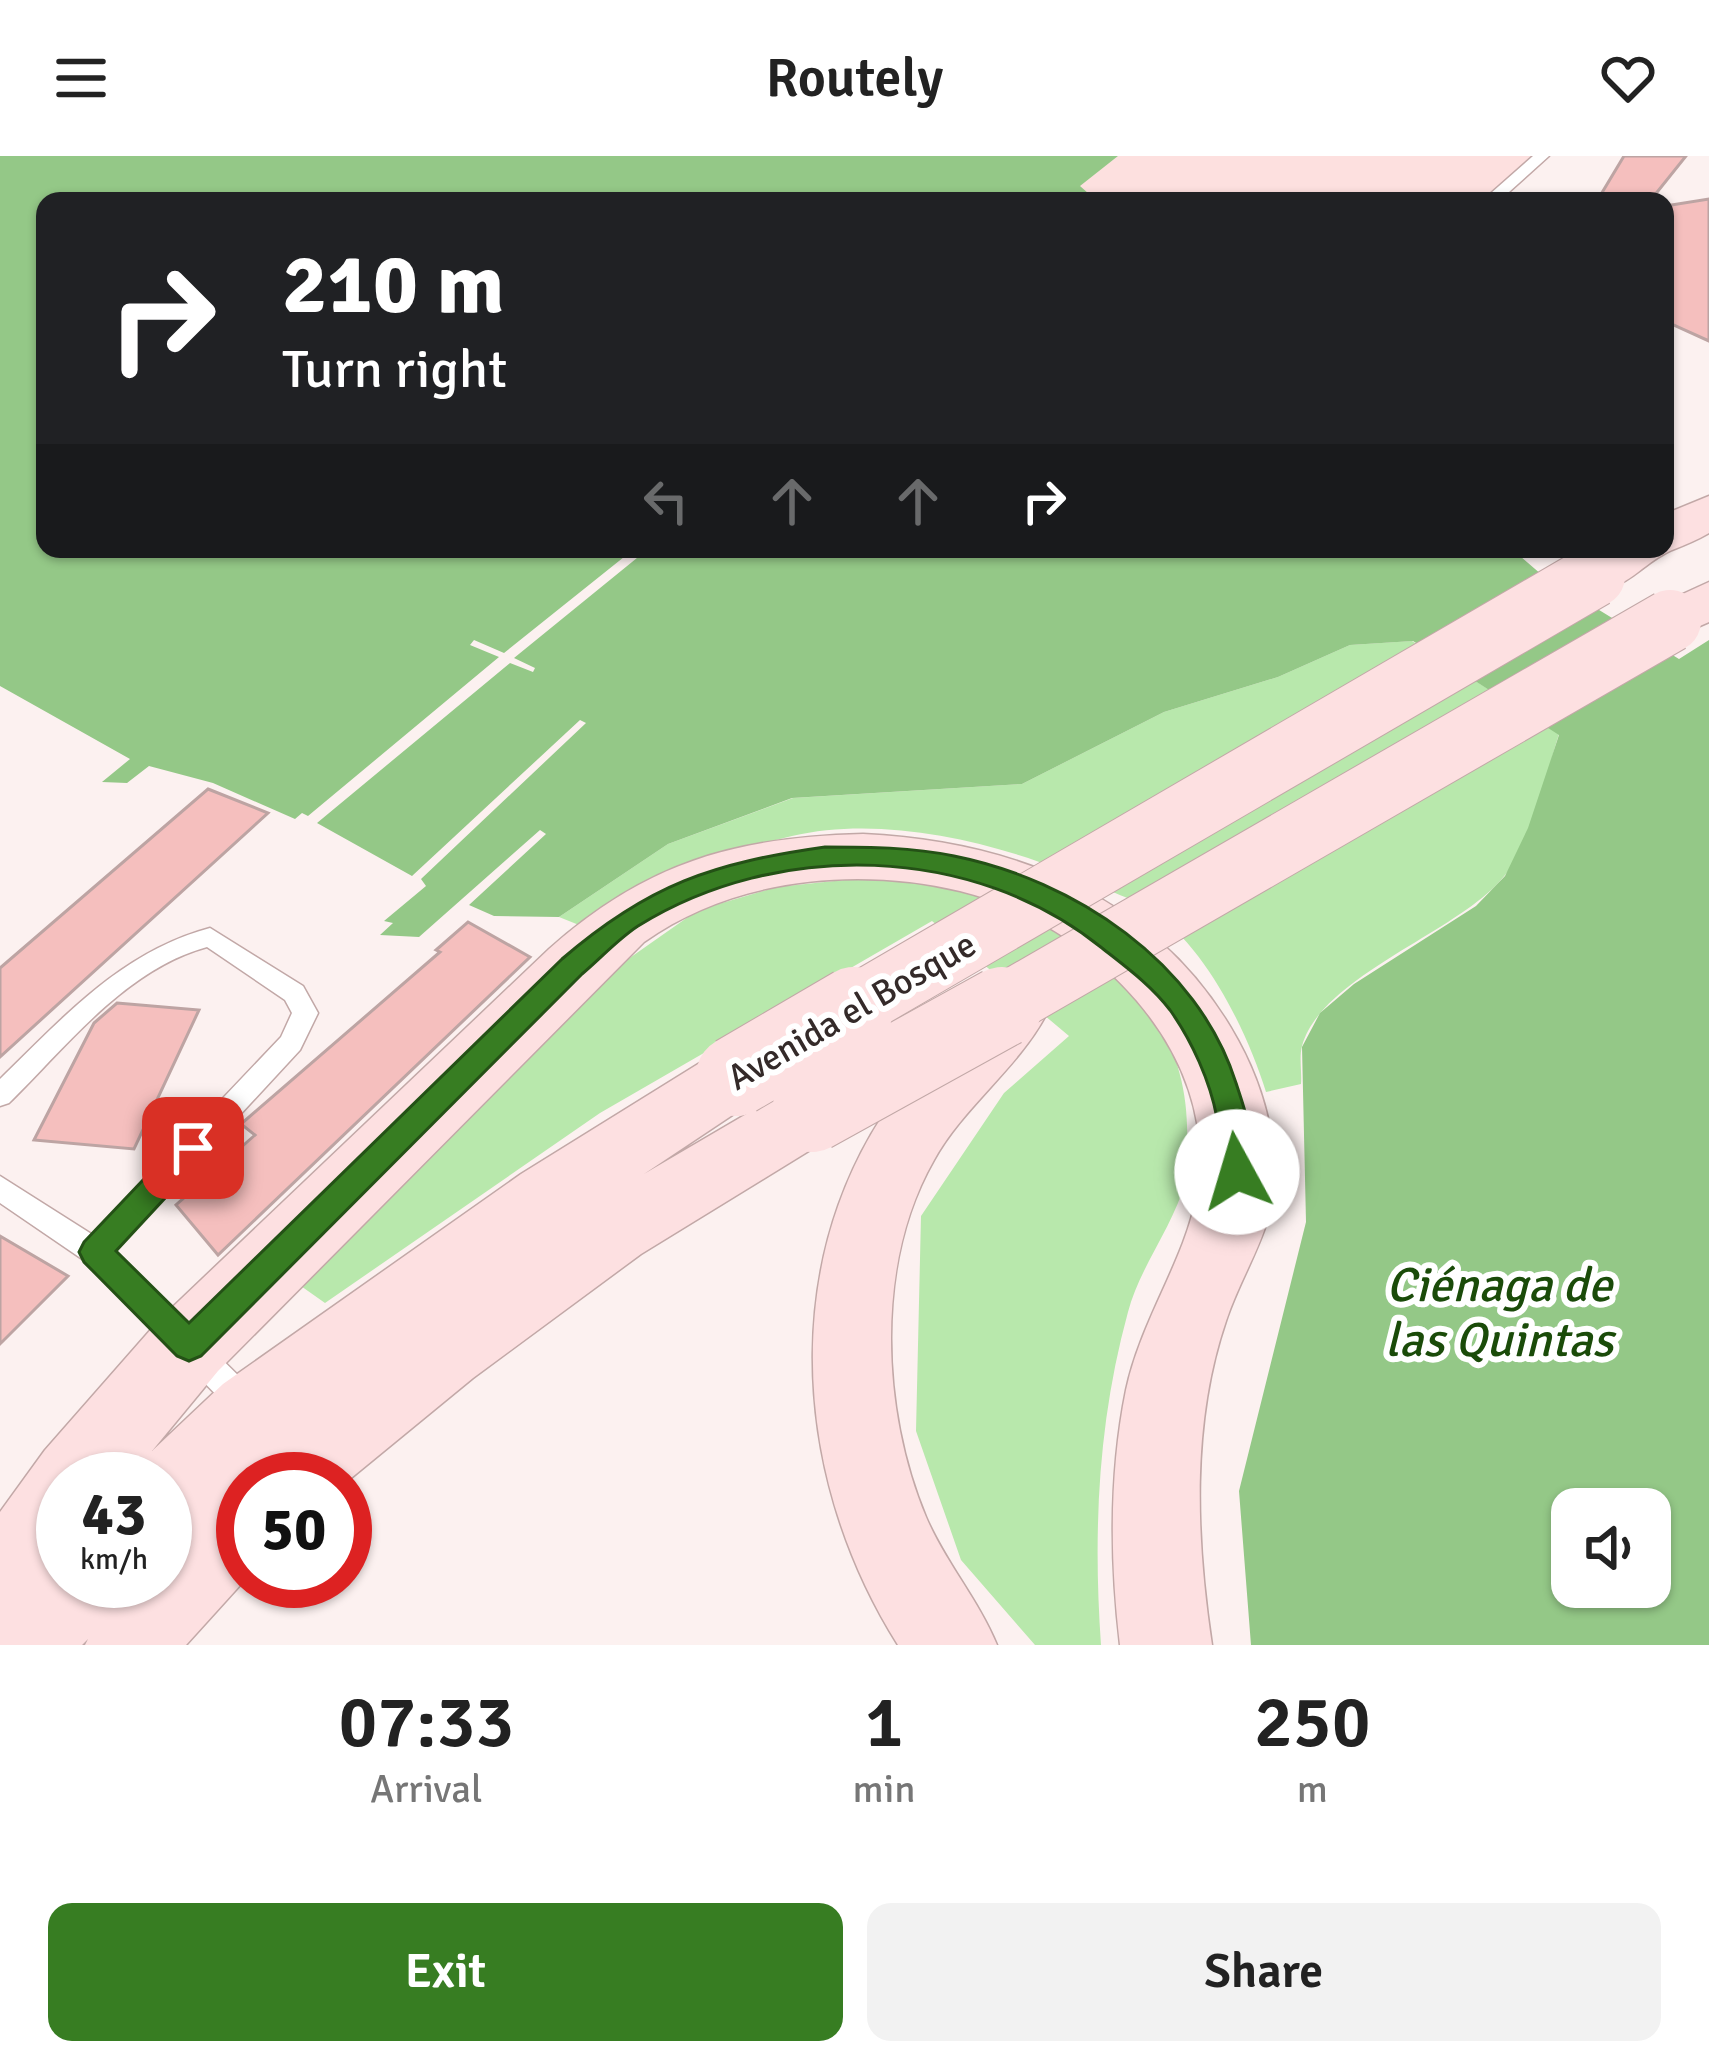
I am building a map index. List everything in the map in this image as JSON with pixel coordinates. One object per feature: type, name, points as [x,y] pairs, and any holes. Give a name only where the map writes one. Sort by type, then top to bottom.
[{"type":"main road","points":[[1674,531],[1709,512]]},
{"type":"main road","name":"Avenida el Bosque","points":[[269,1445],[548,1197],[736,1076],[1618,562]]},
{"type":"main road","name":"Avenida el Bosque","points":[[192,1484],[444,1352],[614,1231],[812,1112],[1033,990],[1689,610]]},
{"type":"main road","points":[[98,1452],[189,1346],[572,967],[625,921],[665,897],[715,878],[825,857],[896,857],[955,866],[1010,881],[1078,913],[1161,979],[1215,1064],[1232,1116],[1237,1172],[1230,1228],[1187,1318],[1168,1376],[1162,1424],[1160,1530],[1166,1645]]},
{"type":"main road","points":[[951,1645],[923,1608],[886,1531],[861,1448],[850,1367],[854,1291],[869,1222],[895,1159],[930,1102],[1033,990]]},
{"type":"main road","points":[[0,1587],[36,1535]]},
{"type":"main road","points":[[131,1645],[155,1612],[216,1548]]},
{"type":"main road","points":[[22,1645],[55,1608]]},
{"type":"lane","points":[[1500,192],[1542,156]]},
{"type":"lane","points":[[0,1095],[148,957],[182,941],[210,937],[294,993],[305,1013],[291,1043],[95,1252]]},
{"type":"lane","points":[[0,1188],[95,1252],[189,1346],[269,1445]]},
{"type":"shaded area","points":[[1118,156],[1541,156],[1507,192],[1086,192],[1079,186]]},
{"type":"shaded area","points":[[1412,641],[1559,734],[1529,831],[1500,881],[1334,999],[1314,1021],[1302,1046],[1301,1084],[1266,1092],[1248,1043],[1207,968],[1190,945],[1151,910],[1067,872],[990,847],[869,828],[792,836],[711,863],[584,927],[559,917],[668,844],[793,798],[1022,784],[1164,712],[1278,677],[1350,645]]},
{"type":"shaded area","points":[[863,878],[966,887],[1058,924],[1093,947],[1149,1007],[1169,1042],[1182,1082],[1187,1173],[1174,1213],[1133,1295],[1104,1435],[1098,1519],[1101,1645],[1035,1645],[961,1560],[916,1431],[921,1216],[1004,1093],[1069,1036],[932,921],[600,1113],[325,1303],[291,1279],[584,990],[698,910],[777,887]]},
{"type":"water","points":[[0,156],[1118,156],[1080,186],[1087,192],[36,192],[36,558],[623,558],[504,653],[474,640],[470,645],[499,657],[308,816],[302,813],[295,819],[213,783],[149,766],[127,783],[102,782],[130,759],[0,686]]},
{"type":"water","name":"Ciénaga de las Quintas","points":[[637,558],[1522,558],[1542,575],[1679,659],[1709,640],[1709,1645],[1251,1645],[1239,1491],[1306,1222],[1302,1047],[1320,1013],[1354,984],[1476,906],[1505,876],[1528,828],[1559,735],[1413,641],[1350,645],[1278,677],[1164,712],[1022,784],[792,798],[668,844],[559,917],[494,916],[469,905],[546,834],[540,830],[419,937],[380,935],[393,923],[384,921],[426,886],[421,879],[586,723],[580,720],[412,876],[317,823],[510,663],[533,672],[535,668],[514,658]]},
{"type":"building","points":[[1624,156],[1686,156],[1657,192],[1602,192]]},
{"type":"building","points":[[1709,199],[1709,341],[1674,325],[1674,205]]},
{"type":"building","points":[[208,789],[268,813],[0,1057],[0,968]]},
{"type":"building","points":[[468,922],[530,957],[218,1255],[176,1205],[255,1135],[241,1124],[440,952],[436,950]]},
{"type":"building","points":[[117,1003],[199,1010],[134,1149],[34,1140],[94,1023]]},
{"type":"building","points":[[0,1236],[68,1276],[0,1344]]},
{"type":"route","points":[[193,1148],[95,1252],[189,1346],[572,967],[625,921],[690,887],[766,865],[825,857],[896,857],[1010,881],[1078,913],[1161,979],[1215,1064],[1232,1116],[1237,1172]]}]
